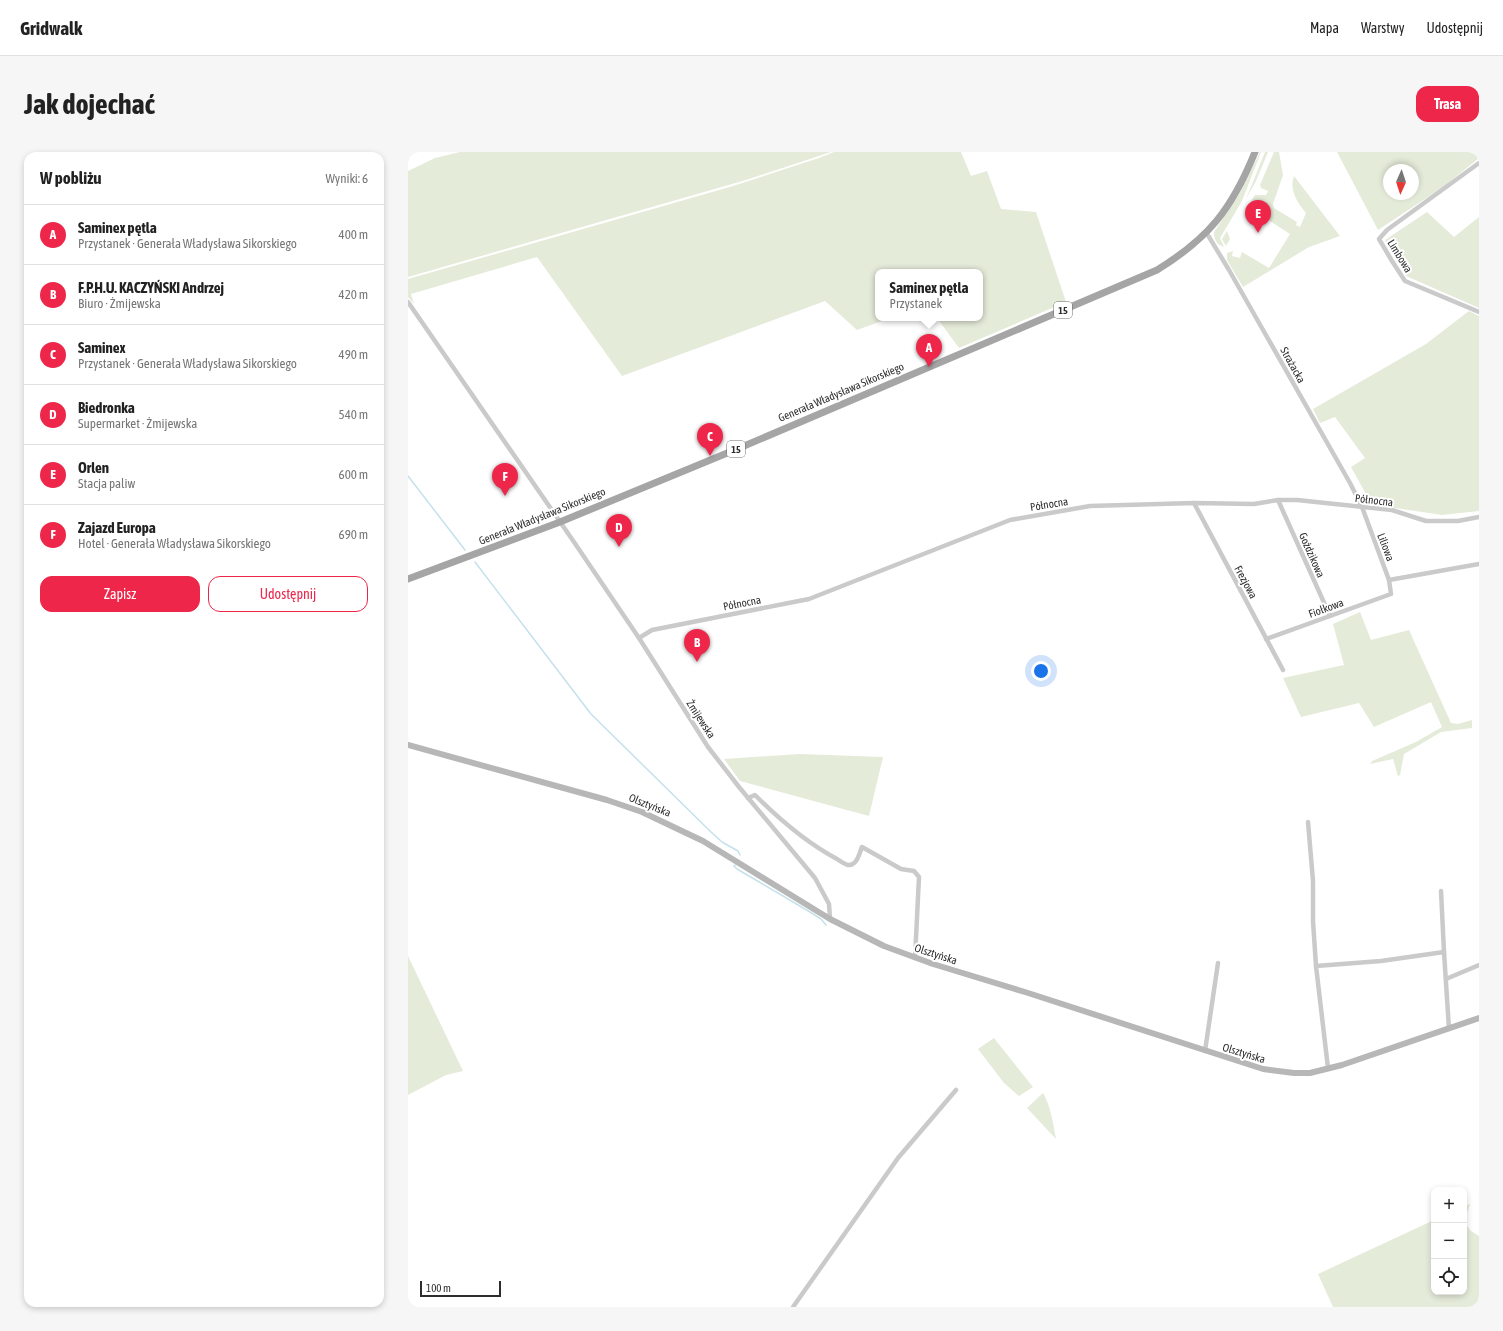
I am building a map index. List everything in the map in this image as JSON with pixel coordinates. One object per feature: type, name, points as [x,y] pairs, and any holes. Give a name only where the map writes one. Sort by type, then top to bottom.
[{"type":"main road","name":"Generała Władysława Sikorskiego","points":[[408,579],[560,522],[1146,275],[1179,256],[1206,232],[1226,210],[1235,196],[1255,152]]},
{"type":"street","name":"Limbowa","points":[[1479,163],[1387,230],[1379,240],[1405,281],[1479,312]]},
{"type":"street","name":"Strażacka","points":[[1206,232],[1229,270],[1310,415],[1322,432],[1362,507]]},
{"type":"street","name":"Żmijewska","points":[[408,302],[639,638],[708,747],[748,798],[815,878],[829,904],[830,919]]},
{"type":"street","name":"Północna","points":[[639,638],[652,630],[809,599],[1018,518],[1096,505],[1194,503],[1254,504],[1278,500],[1297,500],[1392,510],[1426,521],[1458,521],[1479,517]]},
{"type":"street","name":"Goździkowa","points":[[1278,500],[1330,616]]},
{"type":"street","name":"Frezjowa","points":[[1194,503],[1283,670]]},
{"type":"street","name":"Liliowa","points":[[1362,507],[1389,580],[1392,594]]},
{"type":"street","points":[[1389,580],[1479,564]]},
{"type":"street","name":"Fiołkowa","points":[[1266,639],[1392,594]]},
{"type":"street","name":"Olsztyńska","points":[[408,745],[607,800],[642,812],[703,841],[830,919],[878,944],[915,958],[1205,1051],[1276,1072],[1294,1074],[1310,1073],[1479,1018]]},
{"type":"street","points":[[748,798],[755,795],[766,807],[802,836],[847,865],[852,864],[857,860],[862,847],[901,869],[914,871],[919,877],[915,958]]},
{"type":"street","points":[[1308,822],[1313,881],[1313,921],[1316,966],[1328,1068]]},
{"type":"street","points":[[1441,891],[1449,1028]]},
{"type":"street","points":[[1316,966],[1381,961],[1444,952]]},
{"type":"street","points":[[1205,1051],[1218,963]]},
{"type":"street","points":[[1446,979],[1479,966]]},
{"type":"street","points":[[793,1307],[898,1158],[956,1090]]},
{"type":"green space","points":[[460,152],[831,152],[746,180],[408,277],[408,171],[435,158]]},
{"type":"green space","points":[[834,152],[961,152],[971,176],[987,171],[1001,209],[1036,212],[1066,302],[959,348],[939,321],[983,321],[983,269],[875,269],[875,321],[882,321],[857,330],[825,301],[622,376],[537,257],[411,294],[414,304],[408,297],[408,279],[733,186]]},
{"type":"green space","points":[[1260,152],[1242,201],[1220,238],[1224,247],[1219,245],[1216,242],[1214,232],[1240,193]]},
{"type":"green space","points":[[1265,152],[1268,152],[1256,181],[1246,199]]},
{"type":"green space","points":[[1274,152],[1279,152],[1283,175],[1273,204],[1274,208],[1297,222],[1296,225],[1300,227],[1306,213],[1293,191],[1292,186],[1294,176],[1340,236],[1309,247],[1243,287],[1227,260],[1227,253],[1233,251],[1232,256],[1240,258],[1242,252],[1269,268],[1290,234],[1258,213],[1251,206],[1251,201],[1255,195],[1266,195],[1268,191],[1261,188],[1260,185]]},
{"type":"green space","points":[[1337,152],[1479,152],[1479,158],[1443,187],[1378,230]]},
{"type":"green space","points":[[1427,212],[1454,237],[1479,217],[1479,308],[1406,276],[1385,240]]},
{"type":"green space","points":[[1227,231],[1230,239],[1226,246],[1222,239]]},
{"type":"green space","points":[[1469,311],[1479,316],[1479,511],[1442,515],[1372,505],[1351,467],[1365,458],[1335,417],[1320,423],[1313,409],[1426,344]]},
{"type":"green space","points":[[1360,612],[1371,640],[1409,630],[1451,723],[1458,724],[1472,720],[1472,728],[1441,732],[1404,754],[1400,775],[1398,776],[1393,759],[1370,764],[1372,761],[1416,742],[1442,727],[1431,702],[1374,727],[1359,703],[1301,717],[1283,678],[1344,665],[1333,624]]},
{"type":"green space","points":[[800,754],[883,757],[869,816],[740,781],[724,759]]},
{"type":"green space","points":[[408,956],[463,1071],[446,1075],[408,1095]]},
{"type":"green space","points":[[994,1038],[1033,1087],[1019,1096],[1004,1083],[978,1049]]},
{"type":"green space","points":[[1043,1093],[1050,1109],[1056,1139],[1027,1108]]},
{"type":"green space","points":[[1470,1204],[1467,1213],[1467,1205]]},
{"type":"green space","points":[[1431,1221],[1431,1295],[1467,1295],[1467,1226],[1471,1231],[1479,1236],[1479,1307],[1333,1307],[1318,1274]]},
{"type":"waterway","points":[[408,476],[465,550]]},
{"type":"waterway","points":[[475,562],[591,714],[711,832],[722,842],[738,851],[740,855]]},
{"type":"waterway","points":[[735,865],[734,866],[737,869],[821,919],[826,925]]},
{"type":"place","name":"Orlen","points":[[1258,233]]},
{"type":"place","name":"Saminex pętla","points":[[929,367]]},
{"type":"place","name":"Saminex","points":[[710,456]]},
{"type":"place","name":"Zajazd Europa","points":[[505,496]]},
{"type":"place","name":"Biedronka","points":[[619,547]]},
{"type":"place","name":"F.P.H.U. KACZYŃSKI Andrzej","points":[[697,662]]}]
